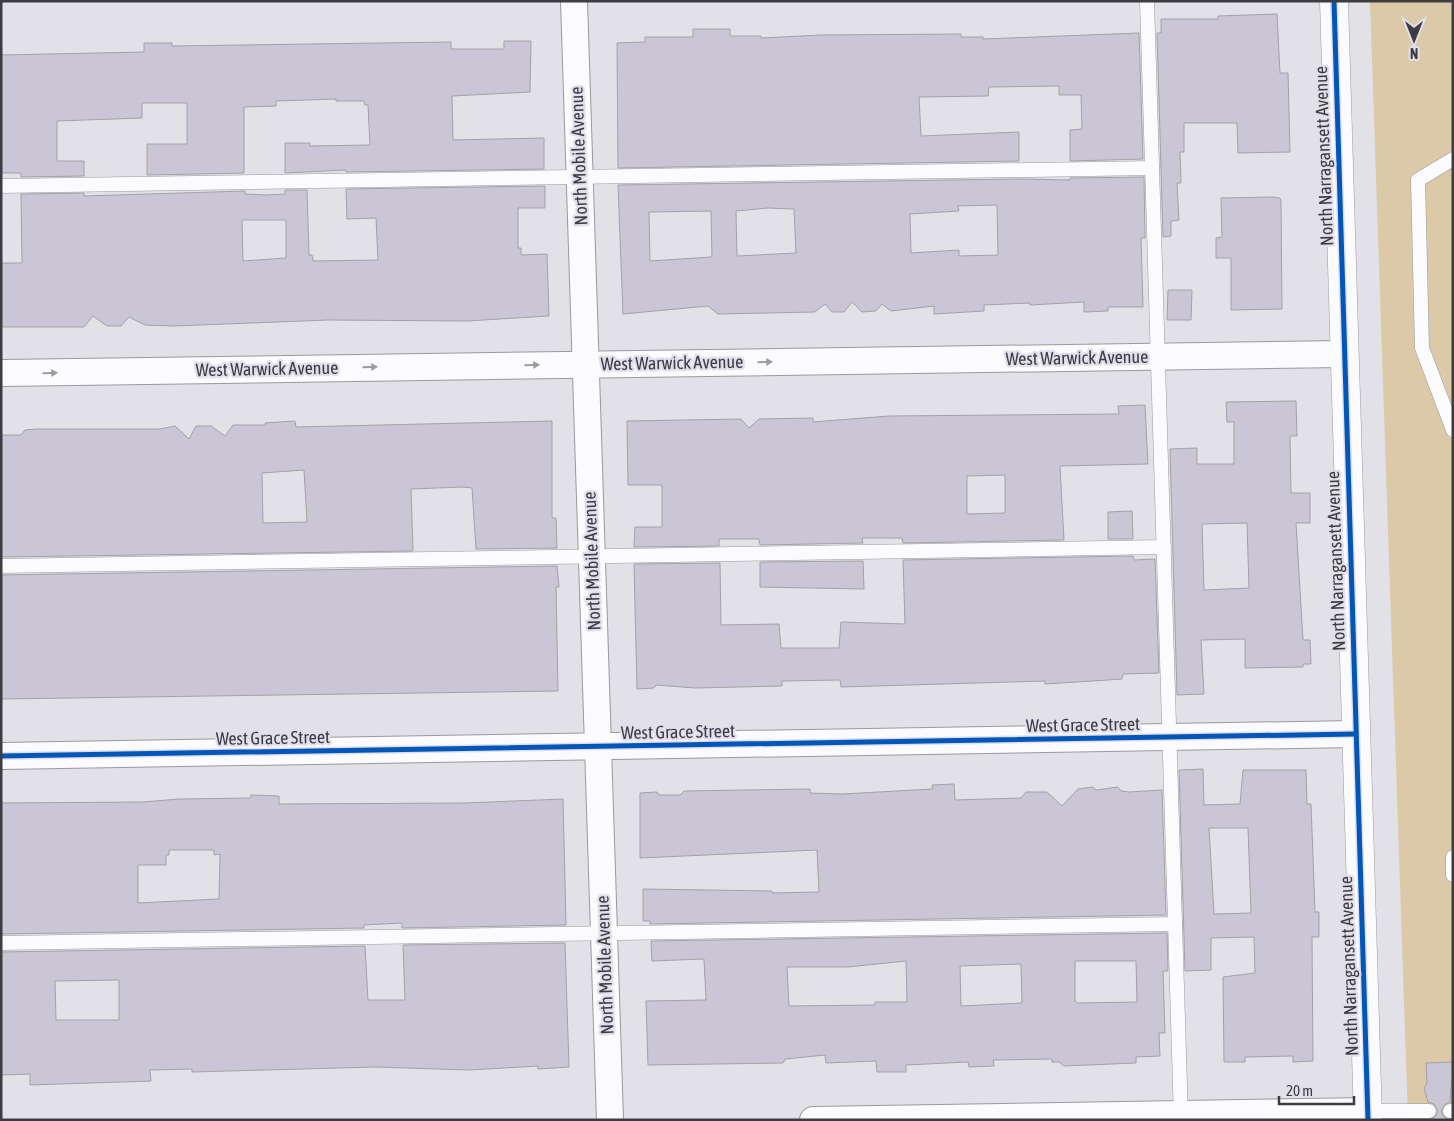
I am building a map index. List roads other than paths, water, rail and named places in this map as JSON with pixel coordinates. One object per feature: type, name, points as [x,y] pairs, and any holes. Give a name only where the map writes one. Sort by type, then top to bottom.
[{"type":"street","name":"North Mobile Avenue","points":[[574,1],[610,1120]]},
{"type":"street","name":"North Narragansett Avenue","points":[[1334,1],[1343,354],[1368,1116]]},
{"type":"street","name":"West Warwick Avenue","points":[[1,373],[1343,354]]},
{"type":"street","name":"West Grace Street","points":[[1,756],[1355,734]]},
{"type":"street","points":[[813,1120],[1368,1116]]},
{"type":"lane","points":[[1147,1],[1181,1117]]},
{"type":"lane","points":[[1453,159],[1418,180],[1422,348],[1453,430]]},
{"type":"lane","points":[[1,186],[1152,168]]},
{"type":"lane","points":[[1,566],[1164,547]]},
{"type":"lane","points":[[1453,857],[1453,875]]},
{"type":"lane","points":[[1,943],[1176,924]]},
{"type":"lane","points":[[1368,1116],[1429,1112]]}]
